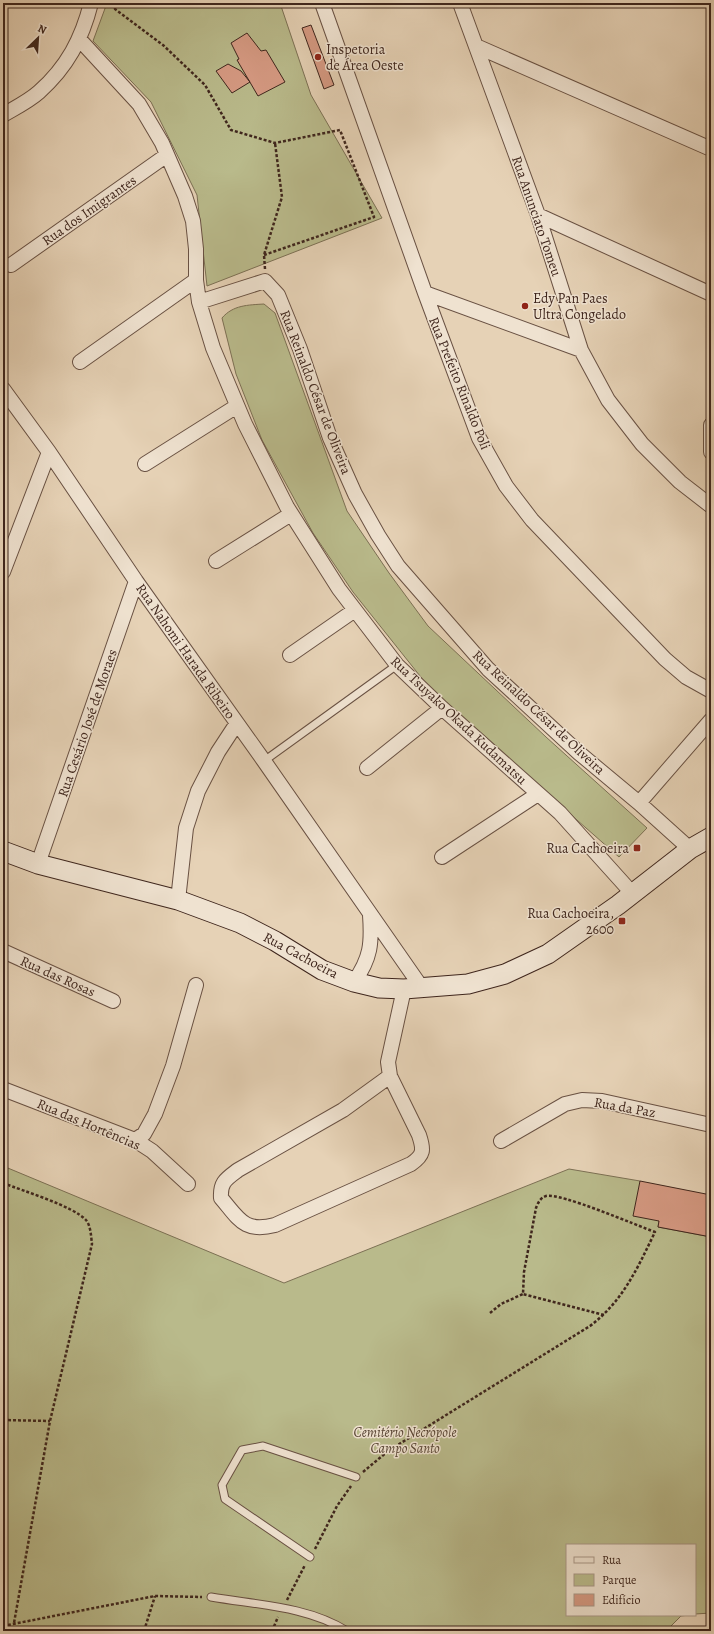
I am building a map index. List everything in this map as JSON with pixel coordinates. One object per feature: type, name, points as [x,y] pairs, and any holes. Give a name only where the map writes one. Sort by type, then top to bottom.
[{"type":"main road","name":"Rua Cachoeira","points":[[3,851],[38,864],[178,900],[240,923],[276,941],[322,970],[354,982],[379,988],[413,989],[468,984],[505,974],[548,954],[690,849],[711,837]]},
{"type":"street","points":[[3,115],[38,92],[62,69],[80,40],[91,3]]},
{"type":"street","name":"Rua Prefeito Rinaldo Poli","points":[[322,3],[425,293],[479,438],[506,486],[532,520],[665,659],[686,677],[711,691]]},
{"type":"street","name":"Rua Anunciato Tomeu","points":[[460,3],[538,215],[581,350],[608,400],[642,444],[680,482],[711,506]]},
{"type":"street","name":"Rua Tsuyako Okada Kudamatsu","points":[[80,40],[139,104],[167,155],[185,196],[193,222],[196,250],[196,280],[200,302],[213,348],[245,424],[291,514],[340,590],[397,665],[442,708],[560,813],[632,893]]},
{"type":"street","points":[[476,46],[711,149]]},
{"type":"street","name":"Rua dos Imigrantes","points":[[11,265],[167,155]]},
{"type":"street","points":[[538,215],[711,294]]},
{"type":"street","points":[[80,362],[196,280]]},
{"type":"street","points":[[200,302],[265,281]]},
{"type":"street","name":"Rua Reinaldo César de Oliveira","points":[[265,281],[278,295],[300,349],[330,438],[355,494],[378,535],[398,566],[488,668],[579,754],[639,803],[690,849]]},
{"type":"street","points":[[425,293],[581,350]]},
{"type":"street","name":"Rua Nahomi Harada Ribeiro","points":[[3,389],[49,452],[136,581],[264,761],[369,913],[413,989]]},
{"type":"street","points":[[145,464],[237,406]]},
{"type":"street","points":[[711,425],[711,452]]},
{"type":"street","points":[[3,572],[49,452]]},
{"type":"street","points":[[216,561],[291,514]]},
{"type":"street","name":"Rua Cesário José de Moraes","points":[[38,864],[136,581]]},
{"type":"street","points":[[290,655],[355,610]]},
{"type":"street","points":[[367,768],[442,708]]},
{"type":"street","points":[[639,803],[711,720]]},
{"type":"street","points":[[178,900],[186,828],[198,792],[218,752],[237,723]]},
{"type":"street","points":[[442,857],[538,794]]},
{"type":"street","points":[[354,982],[367,960],[371,948],[369,913]]},
{"type":"street","name":"Rua das Rosas","points":[[3,951],[112,1001]]},
{"type":"street","points":[[135,1140],[144,1134],[156,1114],[173,1066],[196,985]]},
{"type":"street","points":[[390,1076],[343,1110],[238,1170],[223,1182],[220,1189],[221,1198],[242,1222],[251,1227],[262,1228],[276,1225],[411,1164],[419,1158],[422,1152],[422,1145],[419,1135],[390,1076],[388,1062],[413,989]]},
{"type":"street","name":"Rua das Hortências","points":[[3,1089],[135,1140],[152,1151],[188,1184]]},
{"type":"street","name":"Rua da Paz","points":[[501,1141],[565,1104],[582,1100],[602,1100],[711,1125]]},
{"type":"lane","points":[[264,761],[397,665]]},
{"type":"lane","points":[[310,1557],[225,1499],[222,1485],[242,1450],[263,1446],[356,1478]]},
{"type":"lane","points":[[211,1597],[282,1608],[321,1618],[334,1623],[347,1631]]},
{"type":"path","points":[[115,3],[115,9],[163,45],[205,85],[231,130],[275,143],[340,130],[374,217],[264,255]]},
{"type":"path","points":[[265,281],[264,255],[282,197],[275,143]]},
{"type":"path","points":[[3,1183],[73,1210],[86,1221],[91,1232],[92,1244],[50,1421],[14,1623]]},
{"type":"path","points":[[272,1631],[282,1608],[337,1506],[356,1478],[388,1451],[604,1316],[619,1299],[636,1270],[655,1232],[559,1197],[546,1196],[540,1200],[536,1208],[524,1272],[523,1294]]},
{"type":"path","points":[[490,1313],[501,1304],[523,1294],[604,1316]]},
{"type":"path","points":[[3,1420],[50,1421]]},
{"type":"path","points":[[144,1631],[155,1596]]},
{"type":"path","points":[[3,1626],[155,1596],[211,1597]]},
{"type":"green space","points":[[107,3],[280,3],[311,95],[382,218],[207,286],[197,195],[151,102],[93,41]]},
{"type":"green space","points":[[264,304],[275,313],[347,511],[389,573],[428,626],[546,737],[647,828],[619,857],[436,696],[353,592],[313,533],[262,440],[236,374],[222,318],[231,310],[241,306]]},
{"type":"green space","name":"Cemitério Necrópole Campo Santo","points":[[3,1166],[284,1283],[569,1169],[640,1181],[659,1221],[658,1227],[711,1237],[711,1613],[696,1614],[696,1544],[566,1544],[566,1616],[681,1616],[666,1631],[3,1631]]},
{"type":"building","name":"Inspetoria de Área Oeste","points":[[311,25],[334,85],[324,89],[302,28]]},
{"type":"building","points":[[247,33],[261,51],[266,50],[285,82],[258,96],[237,60],[239,59],[231,43]]},
{"type":"building","points":[[228,64],[241,71],[250,82],[232,93],[216,71]]},
{"type":"building","points":[[640,1181],[711,1195],[711,1237],[658,1227],[659,1221],[633,1216]]},
{"type":"place","name":"Inspetoria de Área Oeste","points":[[318,57]]},
{"type":"place","name":"Edy Pan Paes Ultra Congelado","points":[[525,306]]},
{"type":"place","name":"Rua Cachoeira","points":[[637,848]]},
{"type":"place","name":"Rua Cachoeira, 2600","points":[[622,921]]}]
